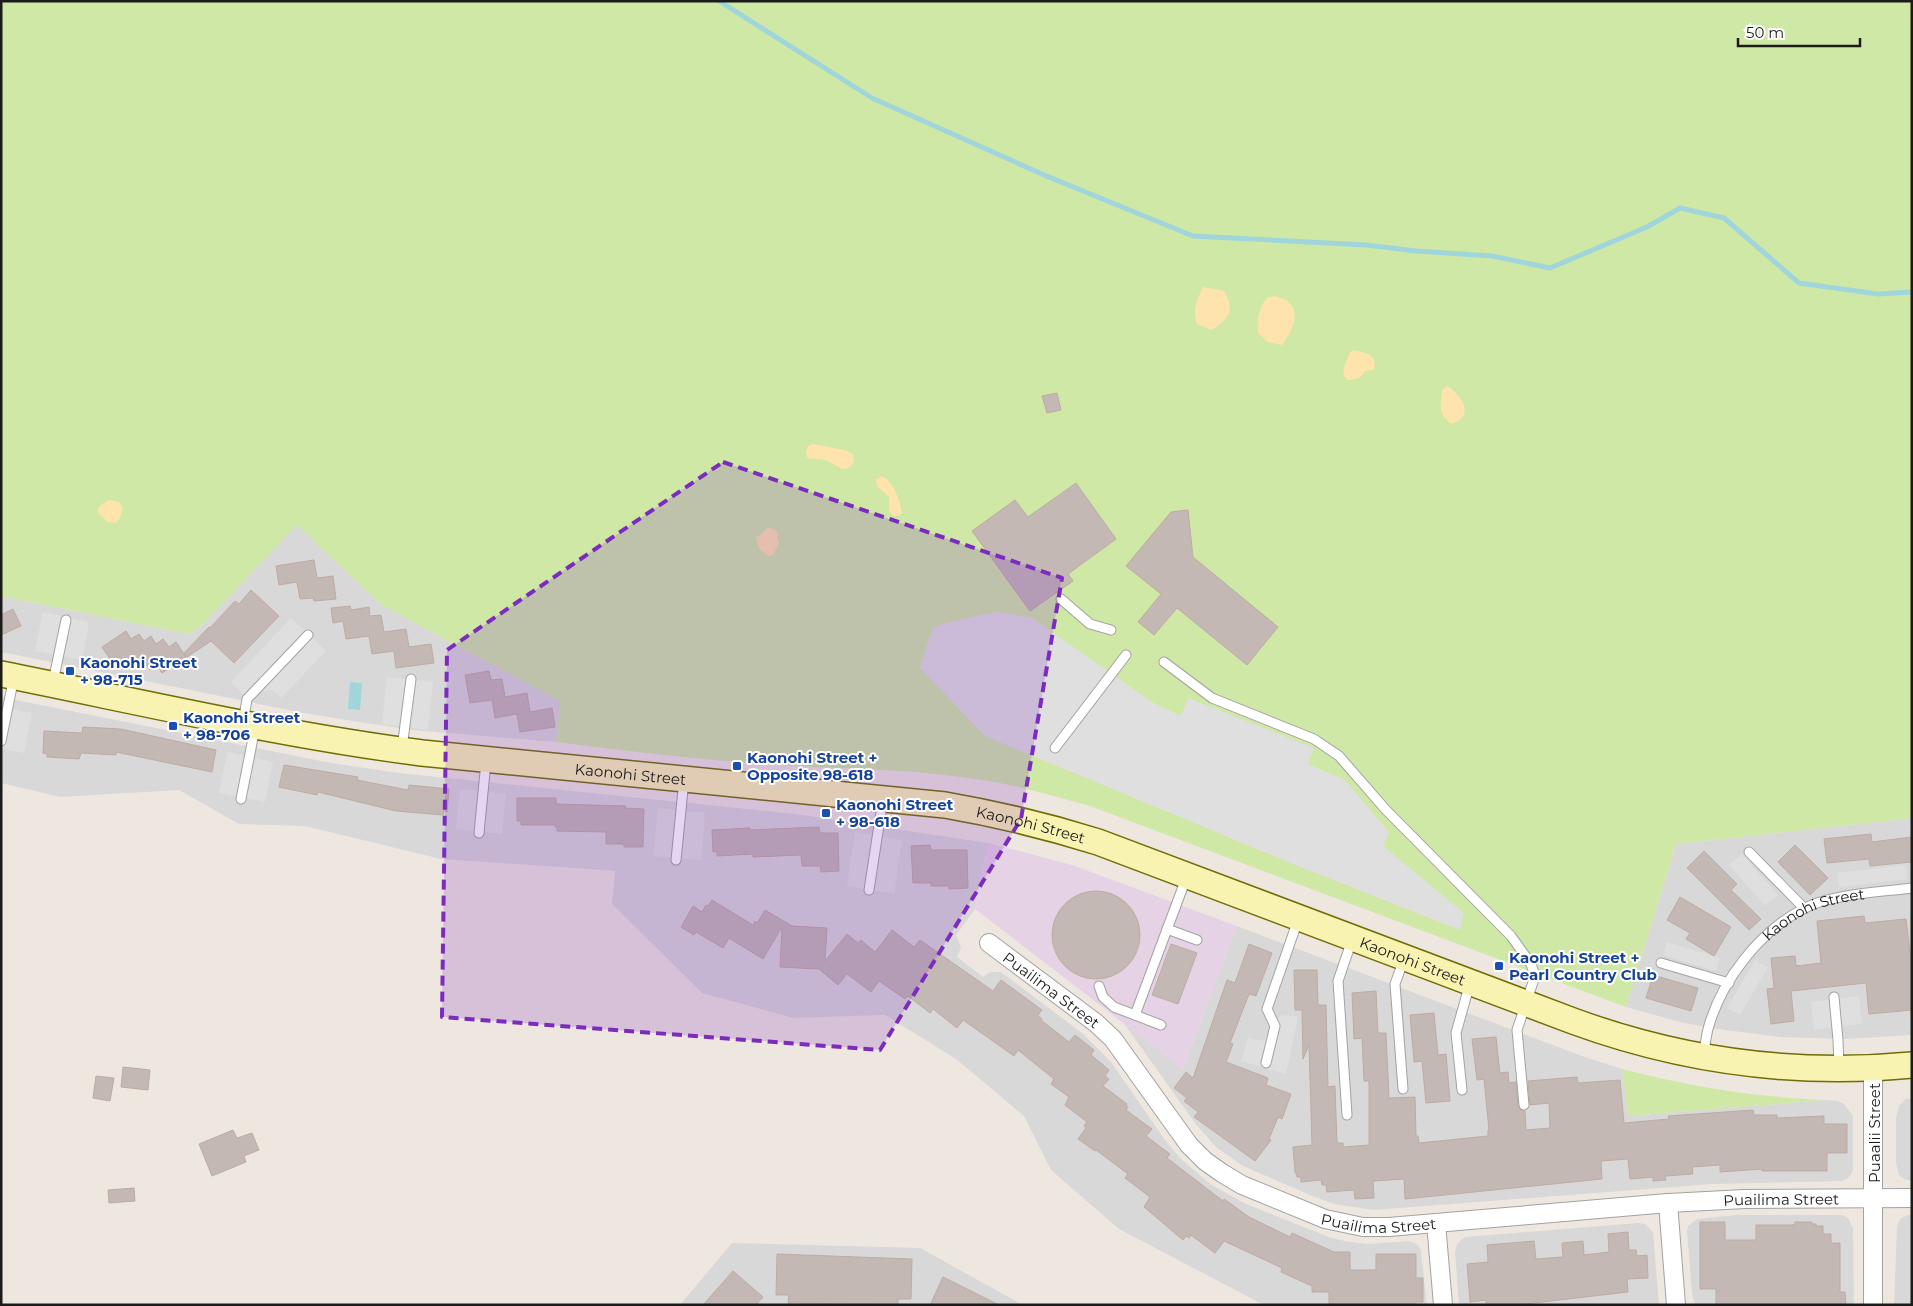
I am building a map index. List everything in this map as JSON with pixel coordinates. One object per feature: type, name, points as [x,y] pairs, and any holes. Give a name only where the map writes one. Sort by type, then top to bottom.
[{"type":"street","name":"Kaonohi Street","points":[[8,676],[350,743],[486,759],[945,805],[1026,821],[1098,842],[1525,1004],[1632,1041],[1703,1057],[1776,1067],[1873,1069],[1912,1065]]},
{"type":"street","name":"Puailima Street","points":[[989,943],[1096,1023],[1113,1039],[1189,1145],[1222,1174],[1242,1185],[1324,1219],[1341,1224],[1363,1227],[1436,1223],[1668,1203],[1745,1199],[1874,1198]]},
{"type":"street","name":"Puaalii Street","points":[[1873,1069],[1873,1305]]},
{"type":"street","name":"Puaalii Street","points":[[1874,1198],[1912,1198]]},
{"type":"street","points":[[1668,1203],[1676,1305]]},
{"type":"street","points":[[1436,1223],[1443,1305]]},
{"type":"lane","points":[[1061,599],[1090,624],[1111,630]]},
{"type":"lane","points":[[53,685],[66,620]]},
{"type":"lane","points":[[241,799],[249,724],[247,699],[308,635]]},
{"type":"lane","points":[[1055,748],[1126,655]]},
{"type":"lane","points":[[1164,662],[1212,698],[1314,739],[1328,747],[1346,763],[1386,810],[1511,936],[1531,964],[1535,976],[1517,1030],[1524,1105]]},
{"type":"lane","points":[[1,741],[8,676]]},
{"type":"lane","points":[[402,750],[410,679]]},
{"type":"lane","points":[[478,834],[486,759]]},
{"type":"lane","points":[[676,860],[684,779]]},
{"type":"lane","points":[[870,890],[883,799]]},
{"type":"lane","points":[[1749,852],[1804,908]]},
{"type":"lane","points":[[1135,1015],[1187,876]]},
{"type":"lane","name":"Kaonohi Street","points":[[1703,1057],[1708,1029],[1716,1006],[1740,964],[1764,937],[1804,908],[1855,894],[1912,888]]},
{"type":"lane","points":[[1266,1064],[1275,1026],[1267,1009],[1299,918]]},
{"type":"lane","points":[[1167,929],[1197,940]]},
{"type":"lane","points":[[1347,1115],[1338,981],[1352,938]]},
{"type":"lane","points":[[1403,1089],[1395,984],[1404,958]]},
{"type":"lane","points":[[1661,963],[1729,983]]},
{"type":"lane","points":[[1462,1090],[1456,1033],[1470,982]]},
{"type":"lane","points":[[1099,986],[1109,1003],[1161,1025]]},
{"type":"lane","points":[[1834,997],[1838,1040],[1838,1069]]},
{"type":"highlighted area","points":[[723,462],[1062,578],[1021,819],[880,1050],[442,1017],[447,650]]},
{"type":"shaded area","points":[[297,524],[382,605],[561,701],[556,742],[413,730],[359,722],[304,713],[1,652],[1,596],[189,634],[201,626]]},
{"type":"shaded area","points":[[43,612],[89,622],[82,660],[35,651]]},
{"type":"shaded area","points":[[999,612],[1032,618],[1152,702],[1181,716],[1188,698],[1314,748],[1308,764],[1345,780],[1389,832],[1383,846],[1464,913],[1460,930],[1288,862],[985,736],[920,668],[933,628],[946,623]]},
{"type":"shaded area","points":[[291,618],[326,651],[281,698],[272,690],[244,695],[231,682]]},
{"type":"shaded area","points":[[387,677],[433,682],[428,730],[382,724]]},
{"type":"shaded area","points":[[1,697],[331,763],[399,773],[796,814],[988,843],[975,909],[956,935],[961,947],[957,957],[983,977],[990,972],[1001,972],[1082,1033],[1111,1062],[1165,1140],[1180,1158],[1210,1184],[1246,1204],[1329,1237],[1369,1244],[1408,1241],[1419,1246],[1427,1305],[1264,1305],[1119,1229],[1051,1170],[1024,1116],[956,1059],[885,1015],[793,1018],[702,993],[612,904],[615,871],[441,859],[305,826],[239,824],[179,790],[60,797],[1,783]]},
{"type":"shaded area","points":[[1,707],[32,713],[24,753],[1,749]]},
{"type":"shaded area","points":[[227,752],[273,762],[265,802],[219,793]]},
{"type":"shaded area","points":[[460,789],[506,794],[502,834],[456,829]]},
{"type":"shaded area","points":[[658,808],[705,813],[701,860],[653,856]]},
{"type":"shaded area","points":[[1912,818],[1912,1035],[1846,1039],[1780,1037],[1684,1023],[1626,1007],[1676,844]]},
{"type":"shaded area","points":[[855,832],[902,840],[894,894],[847,886]]},
{"type":"shaded area","points":[[988,843],[1072,865],[1237,926],[1183,1069],[975,909]]},
{"type":"shaded area","points":[[1742,854],[1778,895],[1765,906],[1729,865]]},
{"type":"shaded area","points":[[1905,865],[1907,879],[1839,887],[1837,873]]},
{"type":"shaded area","points":[[1237,926],[1582,1056],[1622,1069],[1628,1116],[1825,1100],[1837,1101],[1844,1104],[1853,1116],[1852,1173],[1842,1181],[1713,1184],[1373,1210],[1334,1204],[1310,1195],[1243,1166],[1216,1147],[1195,1123],[1123,1022],[1183,1069]]},
{"type":"shaded area","points":[[1667,942],[1720,958],[1716,971],[1663,955]]},
{"type":"shaded area","points":[[1755,960],[1768,967],[1740,1015],[1727,1008]]},
{"type":"shaded area","points":[[1859,996],[1862,1024],[1814,1030],[1811,1002]]},
{"type":"shaded area","points":[[1281,1015],[1298,1017],[1286,1074],[1241,1061],[1248,1038],[1264,1041]]},
{"type":"shaded area","points":[[1906,1099],[1912,1099],[1912,1181],[1904,1179],[1899,1175],[1896,1163],[1896,1117],[1899,1106]]},
{"type":"shaded area","points":[[1737,1215],[1842,1215],[1848,1218],[1853,1228],[1854,1305],[1695,1305],[1692,1294],[1688,1226],[1697,1219]]},
{"type":"shaded area","points":[[1912,1215],[1912,1305],[1894,1305],[1897,1226],[1900,1219]]},
{"type":"shaded area","points":[[1638,1223],[1645,1224],[1653,1232],[1659,1305],[1459,1305],[1455,1252],[1457,1244],[1465,1237]]},
{"type":"shaded area","points":[[732,1243],[920,1248],[1023,1305],[680,1305]]},
{"type":"green space","points":[[1,1],[1912,1],[1912,818],[1676,844],[1626,1007],[1090,806],[1030,790],[984,780],[943,775],[892,770],[738,762],[556,742],[560,701],[382,605],[297,525],[201,626],[189,634],[1,596]]},
{"type":"green space","points":[[1622,1069],[1723,1090],[1825,1100],[1628,1116]]},
{"type":"sand","points":[[1203,287],[1224,291],[1228,297],[1230,309],[1226,318],[1211,330],[1197,324],[1195,314],[1196,305]]},
{"type":"sand","points":[[1276,296],[1287,301],[1292,306],[1295,317],[1294,323],[1282,345],[1268,342],[1258,333],[1260,309],[1268,297]]},
{"type":"sand","points":[[1354,350],[1373,357],[1374,370],[1365,371],[1358,378],[1347,380],[1344,367],[1350,352]]},
{"type":"sand","points":[[1447,386],[1461,400],[1465,411],[1459,421],[1451,424],[1441,409],[1442,390]]},
{"type":"sand","points":[[812,444],[845,450],[853,454],[854,462],[849,468],[842,469],[826,460],[807,458],[808,446]]},
{"type":"sand","points":[[882,476],[890,482],[898,497],[902,513],[898,516],[894,516],[889,511],[889,497],[877,486],[876,479]]},
{"type":"sand","points":[[109,500],[119,502],[123,509],[120,518],[115,523],[108,522],[98,513],[98,509],[102,504]]},
{"type":"sand","points":[[768,527],[778,532],[777,538],[779,543],[773,555],[768,556],[759,549],[756,537],[762,534]]},
{"type":"water","points":[[350,682],[362,683],[360,710],[348,709]]},
{"type":"building","points":[[1057,393],[1061,410],[1047,413],[1042,396]]},
{"type":"building","points":[[1076,483],[1116,539],[1068,574],[1073,581],[1030,611],[972,531],[1015,500],[1028,517]]},
{"type":"building","points":[[1188,510],[1193,557],[1278,627],[1247,665],[1177,608],[1154,635],[1138,622],[1161,594],[1126,566],[1171,512]]},
{"type":"building","points":[[314,560],[317,578],[333,576],[336,599],[314,601],[313,598],[300,599],[297,582],[279,585],[276,566]]},
{"type":"building","points":[[251,590],[279,616],[234,663],[211,641],[187,657],[184,653],[235,601],[239,604]]},
{"type":"building","points":[[350,606],[351,610],[369,607],[370,616],[381,615],[384,632],[406,629],[409,647],[431,644],[434,663],[396,668],[394,651],[372,654],[369,636],[346,639],[343,621],[333,623],[331,608]]},
{"type":"building","points":[[13,609],[21,626],[1,635],[1,615]]},
{"type":"building","points":[[126,631],[131,639],[139,634],[144,641],[151,636],[156,644],[163,639],[169,647],[176,642],[186,657],[162,673],[157,665],[150,670],[145,663],[138,668],[132,660],[125,665],[120,657],[112,662],[102,647]]},
{"type":"building","points":[[489,671],[491,680],[502,679],[505,697],[527,693],[530,712],[552,708],[555,727],[520,732],[517,714],[495,718],[492,700],[470,703],[465,675]]},
{"type":"building","points":[[83,727],[121,729],[216,750],[212,772],[116,752],[116,755],[81,753],[79,759],[47,757],[47,754],[43,753],[44,731],[82,733]]},
{"type":"building","points":[[284,765],[358,777],[357,780],[408,790],[409,785],[449,789],[447,812],[444,811],[443,815],[396,811],[318,792],[317,795],[279,787]]},
{"type":"building","points":[[517,798],[556,798],[556,804],[626,806],[625,808],[644,809],[643,847],[624,847],[624,844],[606,844],[606,832],[557,831],[555,825],[521,825],[521,821],[517,821]]},
{"type":"building","points":[[819,827],[820,833],[838,833],[839,871],[821,872],[820,866],[802,866],[801,855],[753,857],[753,854],[717,856],[717,851],[713,852],[712,830]]},
{"type":"building","points":[[1871,834],[1872,842],[1912,837],[1912,862],[1870,866],[1869,859],[1827,863],[1824,839]]},
{"type":"building","points":[[930,845],[931,850],[967,850],[968,888],[949,889],[949,886],[931,886],[931,883],[913,883],[911,846]]},
{"type":"building","points":[[1795,845],[1828,878],[1810,895],[1778,862]]},
{"type":"building","points":[[1704,851],[1737,884],[1731,890],[1761,919],[1749,930],[1687,868]]},
{"type":"building","points":[[1087,891],[1105,891],[1121,898],[1133,910],[1140,926],[1140,944],[1133,960],[1121,972],[1105,979],[1087,979],[1071,972],[1059,960],[1052,944],[1052,926],[1059,910],[1071,898]]},
{"type":"building","points":[[1680,897],[1731,927],[1714,956],[1686,939],[1690,933],[1667,920]]},
{"type":"building","points":[[712,900],[753,925],[755,921],[757,923],[765,910],[792,926],[827,928],[825,961],[847,934],[858,943],[861,940],[875,952],[892,930],[914,947],[920,940],[993,991],[1001,980],[1042,1010],[1038,1015],[1041,1020],[1069,1042],[1075,1035],[1094,1050],[1091,1055],[1109,1070],[1105,1076],[1109,1079],[1103,1086],[1127,1104],[1126,1110],[1152,1129],[1146,1136],[1170,1154],[1167,1158],[1223,1201],[1224,1199],[1249,1217],[1290,1237],[1292,1233],[1334,1252],[1350,1252],[1350,1270],[1376,1270],[1376,1254],[1416,1254],[1416,1278],[1423,1278],[1423,1302],[1416,1302],[1416,1305],[1329,1305],[1329,1292],[1312,1292],[1312,1286],[1281,1272],[1282,1268],[1224,1241],[1215,1253],[1191,1235],[1189,1238],[1186,1236],[1183,1240],[1144,1207],[1150,1197],[1125,1178],[1128,1174],[1078,1139],[1086,1128],[1084,1126],[1087,1122],[1065,1105],[1069,1097],[1051,1084],[1054,1079],[1018,1050],[1014,1056],[963,1020],[957,1028],[933,1009],[930,1013],[908,996],[905,999],[879,981],[871,992],[847,974],[838,985],[819,969],[780,967],[782,927],[763,959],[729,938],[723,948],[696,932],[694,935],[681,927],[693,906],[702,912]]},
{"type":"building","points":[[1864,916],[1865,923],[1906,919],[1910,953],[1912,953],[1912,1010],[1869,1014],[1866,983],[1791,991],[1794,1021],[1771,1024],[1767,989],[1774,988],[1771,958],[1795,956],[1796,966],[1821,963],[1817,921]]},
{"type":"building","points":[[1171,944],[1197,953],[1178,1004],[1152,995]]},
{"type":"building","points":[[1249,944],[1272,953],[1256,996],[1249,994],[1230,1043],[1233,1044],[1226,1062],[1268,1078],[1266,1085],[1291,1094],[1282,1119],[1278,1117],[1269,1139],[1271,1140],[1255,1161],[1194,1117],[1198,1112],[1184,1101],[1187,1098],[1174,1088],[1186,1072],[1193,1078],[1227,980],[1235,983]]},
{"type":"building","points":[[1294,970],[1317,970],[1318,1005],[1326,1005],[1328,1087],[1335,1086],[1337,1143],[1343,1143],[1343,1147],[1369,1145],[1369,1081],[1364,1081],[1362,1038],[1354,1039],[1352,993],[1376,991],[1378,1033],[1386,1033],[1389,1098],[1415,1097],[1416,1136],[1418,1136],[1419,1143],[1488,1136],[1484,1079],[1477,1080],[1472,1039],[1496,1037],[1500,1073],[1508,1072],[1509,1083],[1516,1082],[1518,1106],[1521,1110],[1525,1111],[1526,1130],[1550,1128],[1549,1103],[1530,1105],[1528,1081],[1577,1077],[1578,1083],[1620,1080],[1624,1123],[1669,1119],[1668,1116],[1753,1110],[1754,1115],[1777,1115],[1777,1118],[1824,1116],[1824,1124],[1847,1124],[1847,1153],[1827,1153],[1827,1171],[1762,1171],[1762,1169],[1720,1172],[1720,1165],[1692,1167],[1693,1174],[1665,1176],[1666,1180],[1653,1181],[1653,1177],[1630,1179],[1628,1159],[1601,1161],[1602,1179],[1405,1199],[1404,1179],[1373,1181],[1374,1198],[1355,1199],[1354,1190],[1327,1192],[1326,1185],[1322,1185],[1321,1180],[1301,1182],[1301,1177],[1297,1177],[1295,1173],[1293,1147],[1312,1145],[1309,1045],[1303,1059],[1302,1010],[1295,1010]]},
{"type":"building","points":[[1653,975],[1698,988],[1691,1011],[1646,998]]},
{"type":"building","points":[[1434,1013],[1438,1055],[1446,1054],[1450,1101],[1426,1103],[1422,1061],[1414,1062],[1410,1015]]},
{"type":"building","points":[[123,1067],[150,1070],[148,1090],[121,1087]]},
{"type":"building","points":[[96,1076],[114,1078],[110,1101],[93,1098]]},
{"type":"building","points":[[233,1130],[237,1138],[252,1133],[259,1150],[244,1156],[246,1162],[212,1176],[199,1144]]},
{"type":"building","points":[[134,1188],[135,1201],[109,1203],[108,1190]]},
{"type":"building","points":[[1700,1222],[1725,1222],[1725,1240],[1756,1240],[1756,1225],[1792,1225],[1795,1222],[1812,1222],[1816,1226],[1823,1226],[1823,1234],[1831,1234],[1831,1243],[1840,1243],[1840,1292],[1845,1292],[1846,1305],[1716,1305],[1716,1289],[1700,1289]]},
{"type":"building","points":[[1628,1232],[1629,1250],[1636,1250],[1637,1256],[1647,1255],[1648,1278],[1627,1279],[1628,1292],[1517,1305],[1486,1305],[1486,1300],[1470,1302],[1467,1264],[1488,1262],[1487,1245],[1534,1241],[1536,1259],[1563,1257],[1562,1243],[1583,1241],[1584,1255],[1609,1252],[1608,1234]]},
{"type":"building","points":[[777,1254],[912,1259],[911,1299],[898,1299],[898,1305],[788,1303],[789,1295],[776,1295]]},
{"type":"building","points":[[733,1271],[763,1297],[756,1305],[703,1305]]},
{"type":"building","points":[[943,1277],[999,1305],[930,1305]]},
{"type":"waterway","points":[[719,1],[872,98],[1044,175],[1193,236],[1366,245],[1416,251],[1492,256],[1550,268],[1647,227],[1680,208],[1724,218],[1799,283],[1878,294],[1912,292]]},
{"type":"place","name":"Kaonohi Street + 98-715","points":[[70,671]]},
{"type":"place","name":"Kaonohi Street + 98-706","points":[[173,726]]},
{"type":"place","name":"Kaonohi Street + Opposite 98-618","points":[[737,766]]},
{"type":"place","name":"Kaonohi Street + 98-618","points":[[826,813]]},
{"type":"place","name":"Kaonohi Street + Pearl Country Club","points":[[1499,966]]}]
